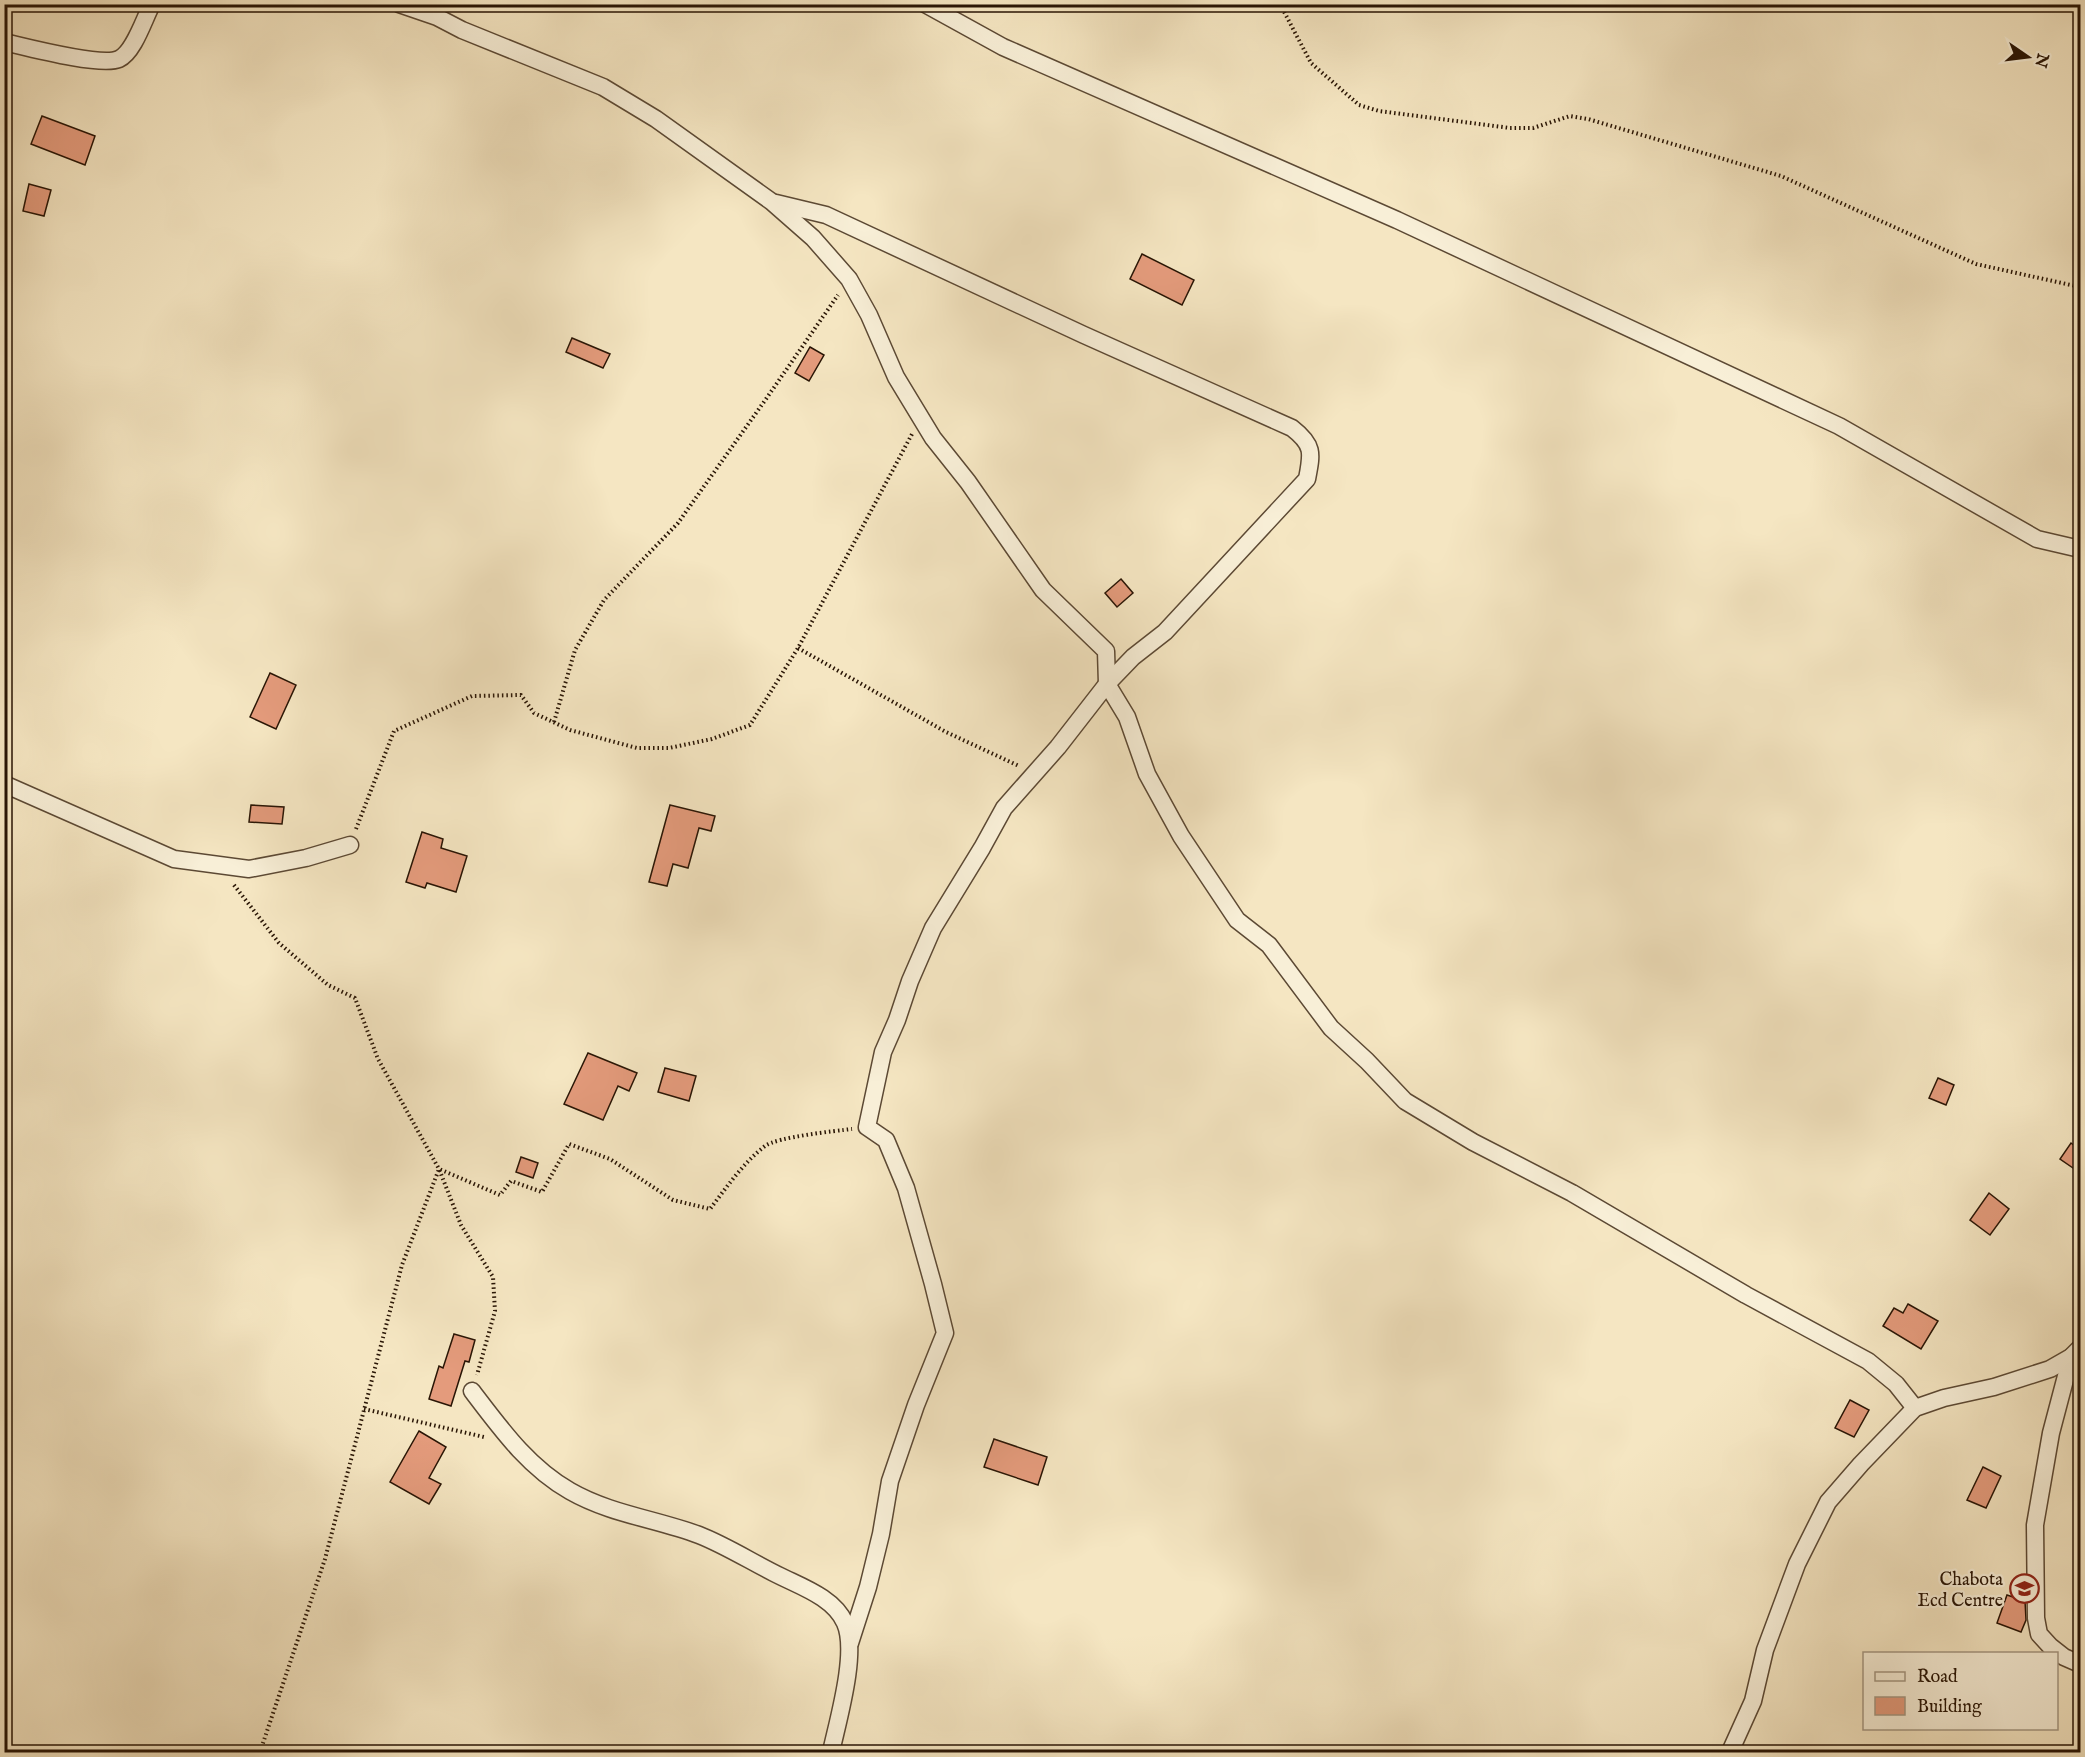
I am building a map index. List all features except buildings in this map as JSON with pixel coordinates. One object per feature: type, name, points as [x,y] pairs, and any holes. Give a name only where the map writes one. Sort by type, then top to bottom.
[{"type":"street","points":[[4,42],[102,61],[119,59],[132,47],[152,4]]},
{"type":"street","points":[[399,4],[436,17],[462,30],[603,87],[656,119],[772,202],[820,245],[849,279],[869,315],[896,377],[933,438],[968,482],[1043,590],[1106,651],[1107,684],[1127,717],[1147,774],[1181,836],[1237,920],[1269,945],[1331,1028],[1405,1101],[1473,1142],[1572,1193],[1746,1295],[1869,1361],[1896,1384],[1915,1408]]},
{"type":"street","points":[[924,4],[1003,47],[1397,220],[1839,426],[2037,539],[2080,549]]},
{"type":"street","points":[[772,202],[826,214],[1084,335],[1292,428],[1306,439],[1311,456],[1307,479],[1165,632],[1133,657],[1107,684],[1058,747],[1004,808],[977,858],[933,928],[883,1052],[867,1127],[886,1140],[906,1188],[945,1333],[916,1405],[890,1481],[868,1587],[850,1643],[847,1674],[831,1752]]},
{"type":"street","points":[[4,784],[174,859],[249,869],[306,858],[350,845]]},
{"type":"street","points":[[1730,1752],[1753,1701],[1765,1650],[1797,1564],[1828,1502],[1915,1408],[2050,1369],[2076,1353]]},
{"type":"street","points":[[2058,1652],[2039,1634],[2036,1618],[2035,1525],[2051,1433],[2076,1353]]},
{"type":"street","points":[[472,1391],[511,1443],[550,1479],[597,1504],[699,1536],[815,1593],[832,1606],[845,1622],[850,1643]]},
{"type":"street","points":[[2058,1652],[2080,1664]]},
{"type":"path","points":[[1280,4],[1311,63],[1359,105],[1379,111],[1510,128],[1533,128],[1570,116],[1588,119],[1781,176],[1976,264],[2080,287]]},
{"type":"path","points":[[554,722],[575,650],[604,600],[678,523],[849,279]]},
{"type":"path","points":[[350,845],[394,731],[472,696],[521,695],[534,713],[570,729],[637,748],[669,748],[712,738],[750,724],[798,648],[920,417]]},
{"type":"path","points":[[798,648],[946,732],[1033,773]]},
{"type":"path","points":[[217,864],[279,943],[328,985],[355,998],[378,1059],[439,1169],[461,1225],[493,1277],[495,1311],[472,1391]]},
{"type":"path","points":[[439,1169],[500,1195],[511,1180],[542,1192],[569,1144],[610,1160],[673,1200],[710,1209],[731,1182],[767,1144],[810,1134],[867,1127]]},
{"type":"path","points":[[260,1752],[325,1559],[402,1264],[439,1169]]},
{"type":"path","points":[[364,1409],[511,1443]]},
{"type":"place","name":"Chabota Ecd Centre","points":[[2024,1589]]}]
